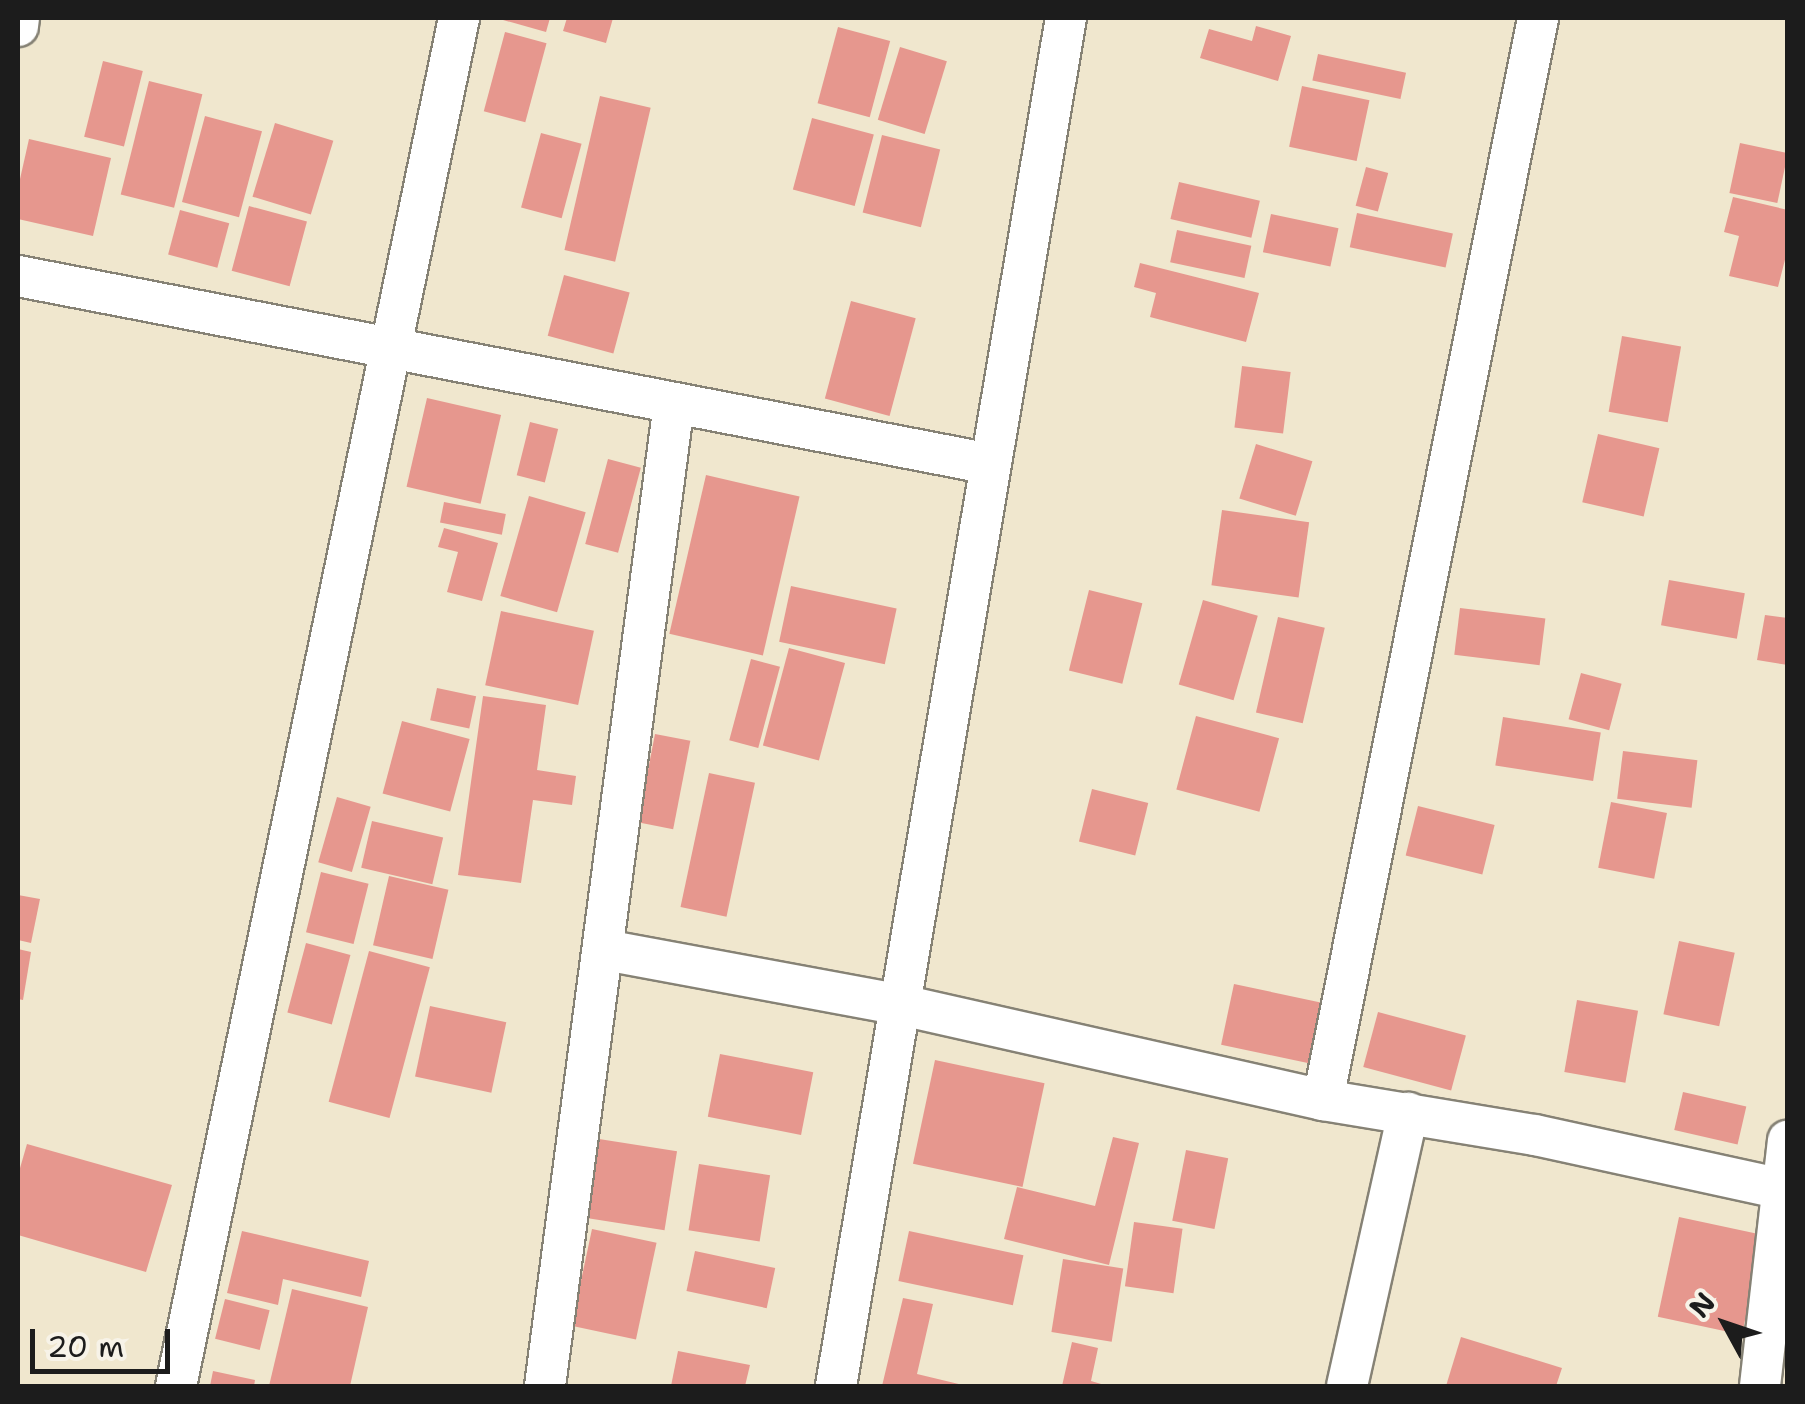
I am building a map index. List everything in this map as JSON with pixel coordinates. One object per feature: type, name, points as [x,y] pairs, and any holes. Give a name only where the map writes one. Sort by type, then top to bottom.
[{"type":"street","points":[[18,26],[19,18]]},
{"type":"street","points":[[176,1386],[459,18]]},
{"type":"street","points":[[836,1386],[1066,18]]},
{"type":"street","points":[[1323,1100],[1538,18]]},
{"type":"street","points":[[18,276],[991,464]]},
{"type":"street","points":[[545,1386],[674,403]]},
{"type":"street","points":[[605,950],[900,1005],[1323,1100],[1535,1135],[1784,1190]]},
{"type":"street","points":[[1347,1386],[1408,1113]]},
{"type":"street","points":[[1760,1386],[1788,1141]]},
{"type":"building","points":[[496,18],[550,18],[546,32]]},
{"type":"building","points":[[567,18],[613,18],[606,43],[563,31]]},
{"type":"building","points":[[1256,26],[1291,36],[1278,81],[1200,58],[1209,29],[1252,41]]},
{"type":"building","points":[[838,27],[890,41],[870,117],[818,103]]},
{"type":"building","points":[[505,32],[547,43],[525,122],[484,111]]},
{"type":"building","points":[[900,47],[947,61],[925,134],[878,120]]},
{"type":"building","points":[[1318,54],[1406,73],[1400,99],[1312,80]]},
{"type":"building","points":[[103,61],[143,71],[124,147],[84,137]]},
{"type":"building","points":[[149,81],[202,94],[174,208],[121,195]]},
{"type":"building","points":[[1302,86],[1369,100],[1357,161],[1289,147]]},
{"type":"building","points":[[600,96],[651,108],[615,262],[564,250]]},
{"type":"building","points":[[205,116],[262,131],[239,217],[182,202]]},
{"type":"building","points":[[812,118],[874,135],[855,206],[793,189]]},
{"type":"building","points":[[275,123],[333,141],[311,214],[252,197]]},
{"type":"building","points":[[541,133],[582,144],[562,218],[521,207]]},
{"type":"building","points":[[882,135],[940,150],[921,227],[863,213]]},
{"type":"building","points":[[29,139],[111,158],[93,236],[18,219],[18,188]]},
{"type":"building","points":[[1740,143],[1788,153],[1777,203],[1729,193]]},
{"type":"building","points":[[1366,167],[1388,173],[1378,212],[1356,206]]},
{"type":"building","points":[[1179,182],[1260,201],[1251,238],[1170,219]]},
{"type":"building","points":[[1733,197],[1788,210],[1788,248],[1778,287],[1729,276],[1739,236],[1724,232]]},
{"type":"building","points":[[249,206],[307,222],[290,286],[232,271]]},
{"type":"building","points":[[180,210],[229,223],[217,268],[168,254]]},
{"type":"building","points":[[1357,213],[1453,233],[1446,268],[1350,247]]},
{"type":"building","points":[[1271,214],[1338,228],[1330,266],[1263,252]]},
{"type":"building","points":[[1177,230],[1251,246],[1244,278],[1170,262]]},
{"type":"building","points":[[1140,263],[1259,293],[1246,342],[1150,317],[1156,293],[1134,287]]},
{"type":"building","points":[[564,275],[630,293],[613,353],[548,336]]},
{"type":"building","points":[[851,301],[916,318],[890,416],[825,399]]},
{"type":"building","points":[[1622,336],[1681,346],[1668,422],[1609,412]]},
{"type":"building","points":[[1242,366],[1291,372],[1283,434],[1234,428]]},
{"type":"building","points":[[427,398],[501,415],[481,504],[407,487]]},
{"type":"building","points":[[530,422],[558,429],[545,482],[517,475]]},
{"type":"building","points":[[1598,434],[1659,448],[1644,516],[1582,502]]},
{"type":"building","points":[[1256,444],[1312,461],[1296,516],[1239,499]]},
{"type":"building","points":[[608,459],[641,468],[618,553],[585,544]]},
{"type":"building","points":[[706,475],[800,497],[763,655],[669,634]]},
{"type":"building","points":[[529,496],[586,512],[557,612],[500,596]]},
{"type":"building","points":[[444,502],[506,514],[502,535],[440,523]]},
{"type":"building","points":[[1222,510],[1309,522],[1299,598],[1211,585]]},
{"type":"building","points":[[444,528],[498,543],[482,601],[447,592],[458,552],[438,547]]},
{"type":"building","points":[[1669,580],[1745,593],[1737,639],[1661,625]]},
{"type":"building","points":[[791,586],[897,608],[885,664],[779,642]]},
{"type":"building","points":[[1089,590],[1142,603],[1122,684],[1069,671]]},
{"type":"building","points":[[1203,600],[1258,616],[1234,700],[1179,685]]},
{"type":"building","points":[[1460,608],[1545,618],[1540,665],[1454,655]]},
{"type":"building","points":[[501,611],[594,631],[578,705],[485,685]]},
{"type":"building","points":[[1765,615],[1788,618],[1788,665],[1757,660]]},
{"type":"building","points":[[1278,617],[1325,628],[1303,723],[1256,712]]},
{"type":"building","points":[[789,648],[845,663],[819,761],[763,746]]},
{"type":"building","points":[[751,659],[780,667],[758,748],[729,740]]},
{"type":"building","points":[[1581,673],[1622,684],[1609,730],[1569,719]]},
{"type":"building","points":[[437,688],[476,696],[469,729],[430,720]]},
{"type":"building","points":[[483,696],[546,705],[537,770],[576,776],[572,805],[533,800],[521,883],[458,875]]},
{"type":"building","points":[[1196,716],[1279,738],[1259,812],[1176,789]]},
{"type":"building","points":[[1503,717],[1601,732],[1593,781],[1495,765]]},
{"type":"building","points":[[402,721],[470,739],[450,812],[383,793]]},
{"type":"building","points":[[655,734],[690,741],[673,829],[638,822]]},
{"type":"building","points":[[1623,751],[1697,760],[1692,808],[1617,799]]},
{"type":"building","points":[[709,773],[755,783],[726,917],[681,907]]},
{"type":"building","points":[[1092,789],[1148,803],[1135,855],[1079,841]]},
{"type":"building","points":[[337,797],[371,807],[352,872],[318,862]]},
{"type":"building","points":[[1611,802],[1667,813],[1654,879],[1598,868]]},
{"type":"building","points":[[1418,806],[1495,825],[1482,875],[1406,855]]},
{"type":"building","points":[[372,821],[443,837],[432,884],[361,868]]},
{"type":"building","points":[[321,872],[369,884],[354,944],[306,932]]},
{"type":"building","points":[[389,876],[448,890],[432,959],[373,945]]},
{"type":"building","points":[[18,895],[40,899],[31,943],[18,940]]},
{"type":"building","points":[[1679,941],[1735,953],[1719,1026],[1663,1014]]},
{"type":"building","points":[[306,943],[350,955],[332,1024],[287,1013]]},
{"type":"building","points":[[18,949],[31,952],[23,1000],[18,999]]},
{"type":"building","points":[[369,951],[430,967],[389,1118],[329,1102]]},
{"type":"building","points":[[1234,984],[1323,1003],[1310,1064],[1221,1045]]},
{"type":"building","points":[[1577,1000],[1638,1011],[1625,1083],[1564,1072]]},
{"type":"building","points":[[430,1006],[506,1022],[491,1093],[415,1076]]},
{"type":"building","points":[[1378,1012],[1466,1036],[1451,1091],[1363,1067]]},
{"type":"building","points":[[720,1054],[813,1072],[801,1135],[708,1117]]},
{"type":"building","points":[[935,1060],[1045,1083],[1023,1187],[913,1164]]},
{"type":"building","points":[[1683,1092],[1746,1107],[1738,1145],[1674,1130]]},
{"type":"building","points":[[1113,1137],[1139,1143],[1109,1265],[1004,1239],[1017,1187],[1095,1206]]},
{"type":"building","points":[[599,1139],[677,1151],[665,1230],[586,1218]]},
{"type":"building","points":[[27,1144],[172,1185],[146,1272],[18,1235],[18,1175]]},
{"type":"building","points":[[1186,1150],[1228,1158],[1214,1229],[1172,1221]]},
{"type":"building","points":[[699,1164],[770,1175],[760,1241],[689,1230]]},
{"type":"building","points":[[1679,1217],[1763,1235],[1742,1335],[1658,1317]]},
{"type":"building","points":[[1134,1222],[1183,1229],[1173,1293],[1125,1286]]},
{"type":"building","points":[[592,1229],[657,1243],[636,1340],[571,1326]]},
{"type":"building","points":[[242,1231],[369,1261],[361,1297],[283,1279],[278,1305],[227,1293]]},
{"type":"building","points":[[909,1231],[1023,1255],[1013,1305],[898,1281]]},
{"type":"building","points":[[695,1251],[775,1268],[767,1308],[686,1291]]},
{"type":"building","points":[[1063,1259],[1123,1269],[1112,1342],[1051,1332]]},
{"type":"building","points":[[292,1289],[368,1307],[350,1386],[269,1386]]},
{"type":"building","points":[[903,1298],[933,1304],[917,1374],[967,1386],[882,1386]]},
{"type":"building","points":[[225,1299],[270,1310],[260,1350],[215,1339]]},
{"type":"building","points":[[1461,1337],[1562,1368],[1556,1386],[1446,1386]]},
{"type":"building","points":[[1072,1342],[1098,1348],[1091,1381],[1108,1386],[1062,1386]]},
{"type":"building","points":[[678,1351],[750,1365],[745,1386],[671,1386]]},
{"type":"building","points":[[213,1371],[255,1380],[254,1386],[210,1386]]}]
